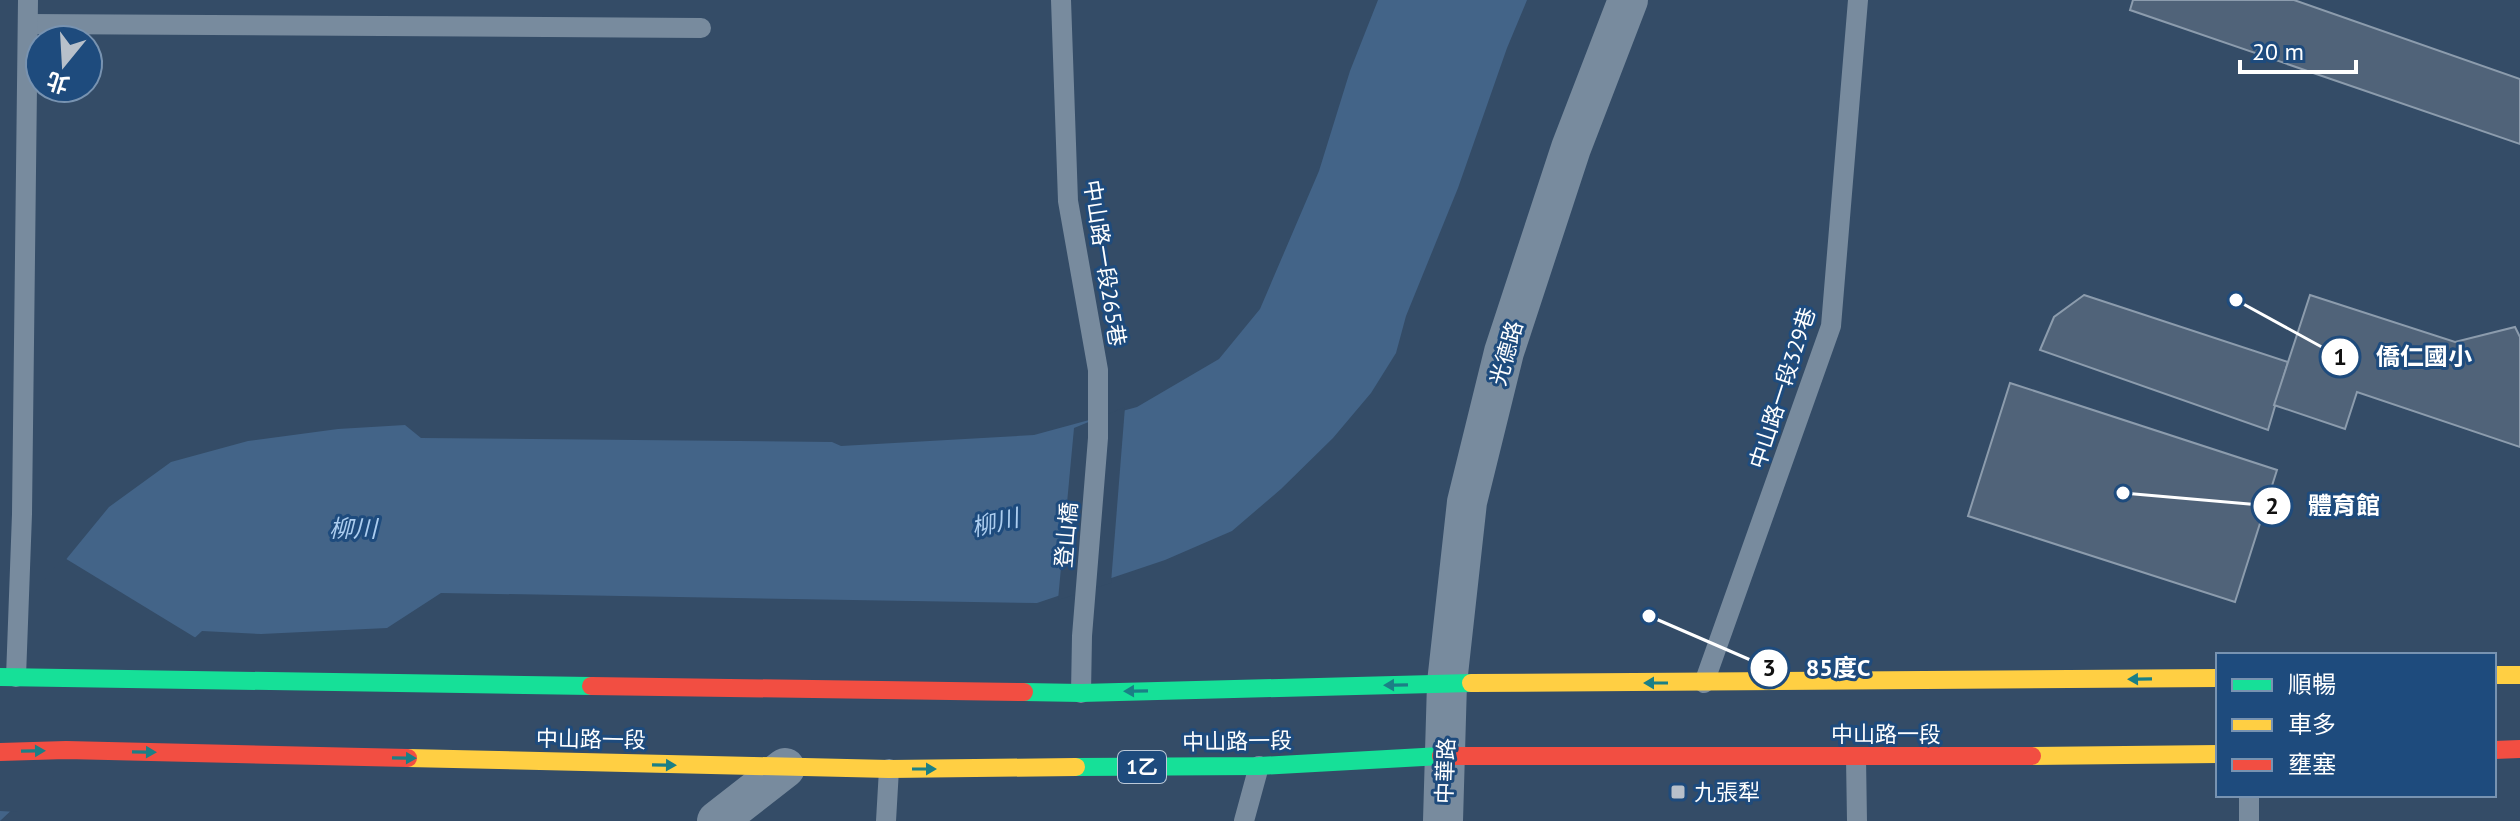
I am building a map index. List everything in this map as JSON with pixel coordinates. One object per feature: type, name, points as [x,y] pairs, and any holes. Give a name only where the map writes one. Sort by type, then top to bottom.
[{"type":"main road","points":[[2496,675],[2520,675]]},
{"type":"main road","name":"中山路一段","points":[[8,677],[1081,693],[1446,720],[1856,758],[2216,754]]},
{"type":"main road","name":"中山路一段","points":[[0,752],[66,750],[785,768],[1259,766],[1446,720],[1704,683],[2216,678]]},
{"type":"main road","points":[[2496,750],[2520,749]]},
{"type":"street","name":"光德路","points":[[1446,720],[1467,502],[1504,352],[1571,148],[1628,0]]},
{"type":"street","name":"中華路","points":[[1443,821],[1446,720]]},
{"type":"street","points":[[717,821],[785,768]]},
{"type":"lane","points":[[28,0],[28,24]]},
{"type":"lane","name":"中山路一段265巷","points":[[1061,0],[1068,201],[1098,370],[1098,438]]},
{"type":"lane","name":"中山路一段329巷","points":[[1704,683],[1831,326],[1858,0]]},
{"type":"lane","points":[[104,24],[701,28]]},
{"type":"lane","points":[[8,677],[22,514],[27,104]]},
{"type":"lane","name":"登山橋","points":[[1081,693],[1082,636],[1098,438]]},
{"type":"lane","points":[[1856,758],[1857,821]]},
{"type":"lane","points":[[1244,821],[1259,766]]},
{"type":"lane","points":[[886,821],[889,769]]},
{"type":"lane","points":[[2249,797],[2249,821]]},
{"type":"water","name":"柳川","points":[[1378,0],[1527,0],[1458,188],[1406,316],[1396,353],[1371,393],[1333,438],[1232,531],[1165,560],[1037,603],[441,593],[387,628],[261,634],[202,631],[0,821],[0,640],[109,507],[171,462],[248,441],[338,429],[405,425],[421,438],[832,442],[841,446],[1034,435],[1137,407],[1219,359],[1260,309],[1319,171],[1350,71]]},
{"type":"pier","points":[[1125,407],[1111,583],[1058,600],[1074,428]]},
{"type":"pier","points":[[63,557],[196,638],[17,812],[0,811],[0,634]]},
{"type":"building","points":[[2133,0],[2294,0],[2520,79],[2520,144],[2130,10]]},
{"type":"building","points":[[2084,295],[2288,362],[2268,430],[2040,350],[2054,317]]},
{"type":"building","points":[[2310,295],[2455,342],[2515,327],[2520,337],[2520,447],[2357,392],[2345,429],[2274,405]]},
{"type":"building","points":[[2010,383],[2277,470],[2235,602],[1968,516]]},
{"type":"traffic: fast","points":[[0,677],[591,686]]},
{"type":"traffic: fast","points":[[1024,692],[1471,683]]},
{"type":"traffic: fast","points":[[1076,767],[1259,766],[1441,756]]},
{"type":"traffic: slow","points":[[2496,675],[2520,675]]},
{"type":"traffic: slow","points":[[1471,683],[2216,678]]},
{"type":"traffic: slow","points":[[2032,756],[2216,754]]},
{"type":"traffic: slow","points":[[408,758],[889,769],[1076,767]]},
{"type":"traffic: jam","points":[[591,686],[1024,692]]},
{"type":"traffic: jam","points":[[2496,750],[2520,749]]},
{"type":"traffic: jam","points":[[0,752],[66,750],[408,758]]},
{"type":"traffic: jam","points":[[1441,756],[2032,756]]},
{"type":"place","name":"僑仁國小","points":[[2236,300]]},
{"type":"place","name":"體育館","points":[[2123,493]]},
{"type":"place","name":"85度C","points":[[1649,616]]},
{"type":"place","name":"九張犁","points":[[1678,792]]}]
